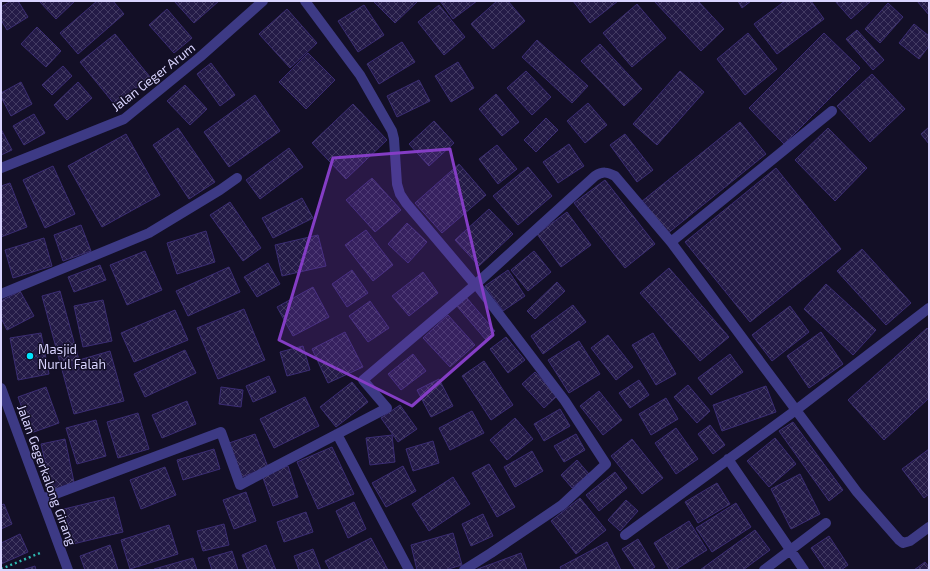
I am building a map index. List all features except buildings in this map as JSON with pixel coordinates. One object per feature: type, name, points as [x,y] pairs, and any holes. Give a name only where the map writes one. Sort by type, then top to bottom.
[{"type":"street","name":"Jalan Geger Arum","points":[[1,168],[124,119],[200,57],[263,1]]},
{"type":"street","points":[[304,1],[360,75],[392,131],[397,184],[400,194],[466,275],[476,284],[565,401],[606,464],[562,505],[464,570]]},
{"type":"street","points":[[671,242],[832,111]]},
{"type":"street","points":[[42,499],[220,432],[240,485],[387,408],[364,380],[476,284],[595,176],[605,172],[615,176],[671,242],[857,492],[899,540],[903,543],[910,540],[929,527]]},
{"type":"street","points":[[1,294],[149,233],[238,178]]},
{"type":"street","points":[[625,534],[796,410],[929,308]]},
{"type":"street","name":"Jalan Gegerkalong Girang","points":[[1,388],[68,570]]},
{"type":"street","points":[[337,434],[409,570]]},
{"type":"street","points":[[728,459],[804,570]]},
{"type":"street","points":[[764,570],[826,523]]},
{"type":"path","points":[[1,569],[59,546]]},
{"type":"highlighted area","points":[[450,149],[493,335],[412,406],[279,340],[333,158]]},
{"type":"place","name":"Masjid Nurul Falah","points":[[30,356]]}]
